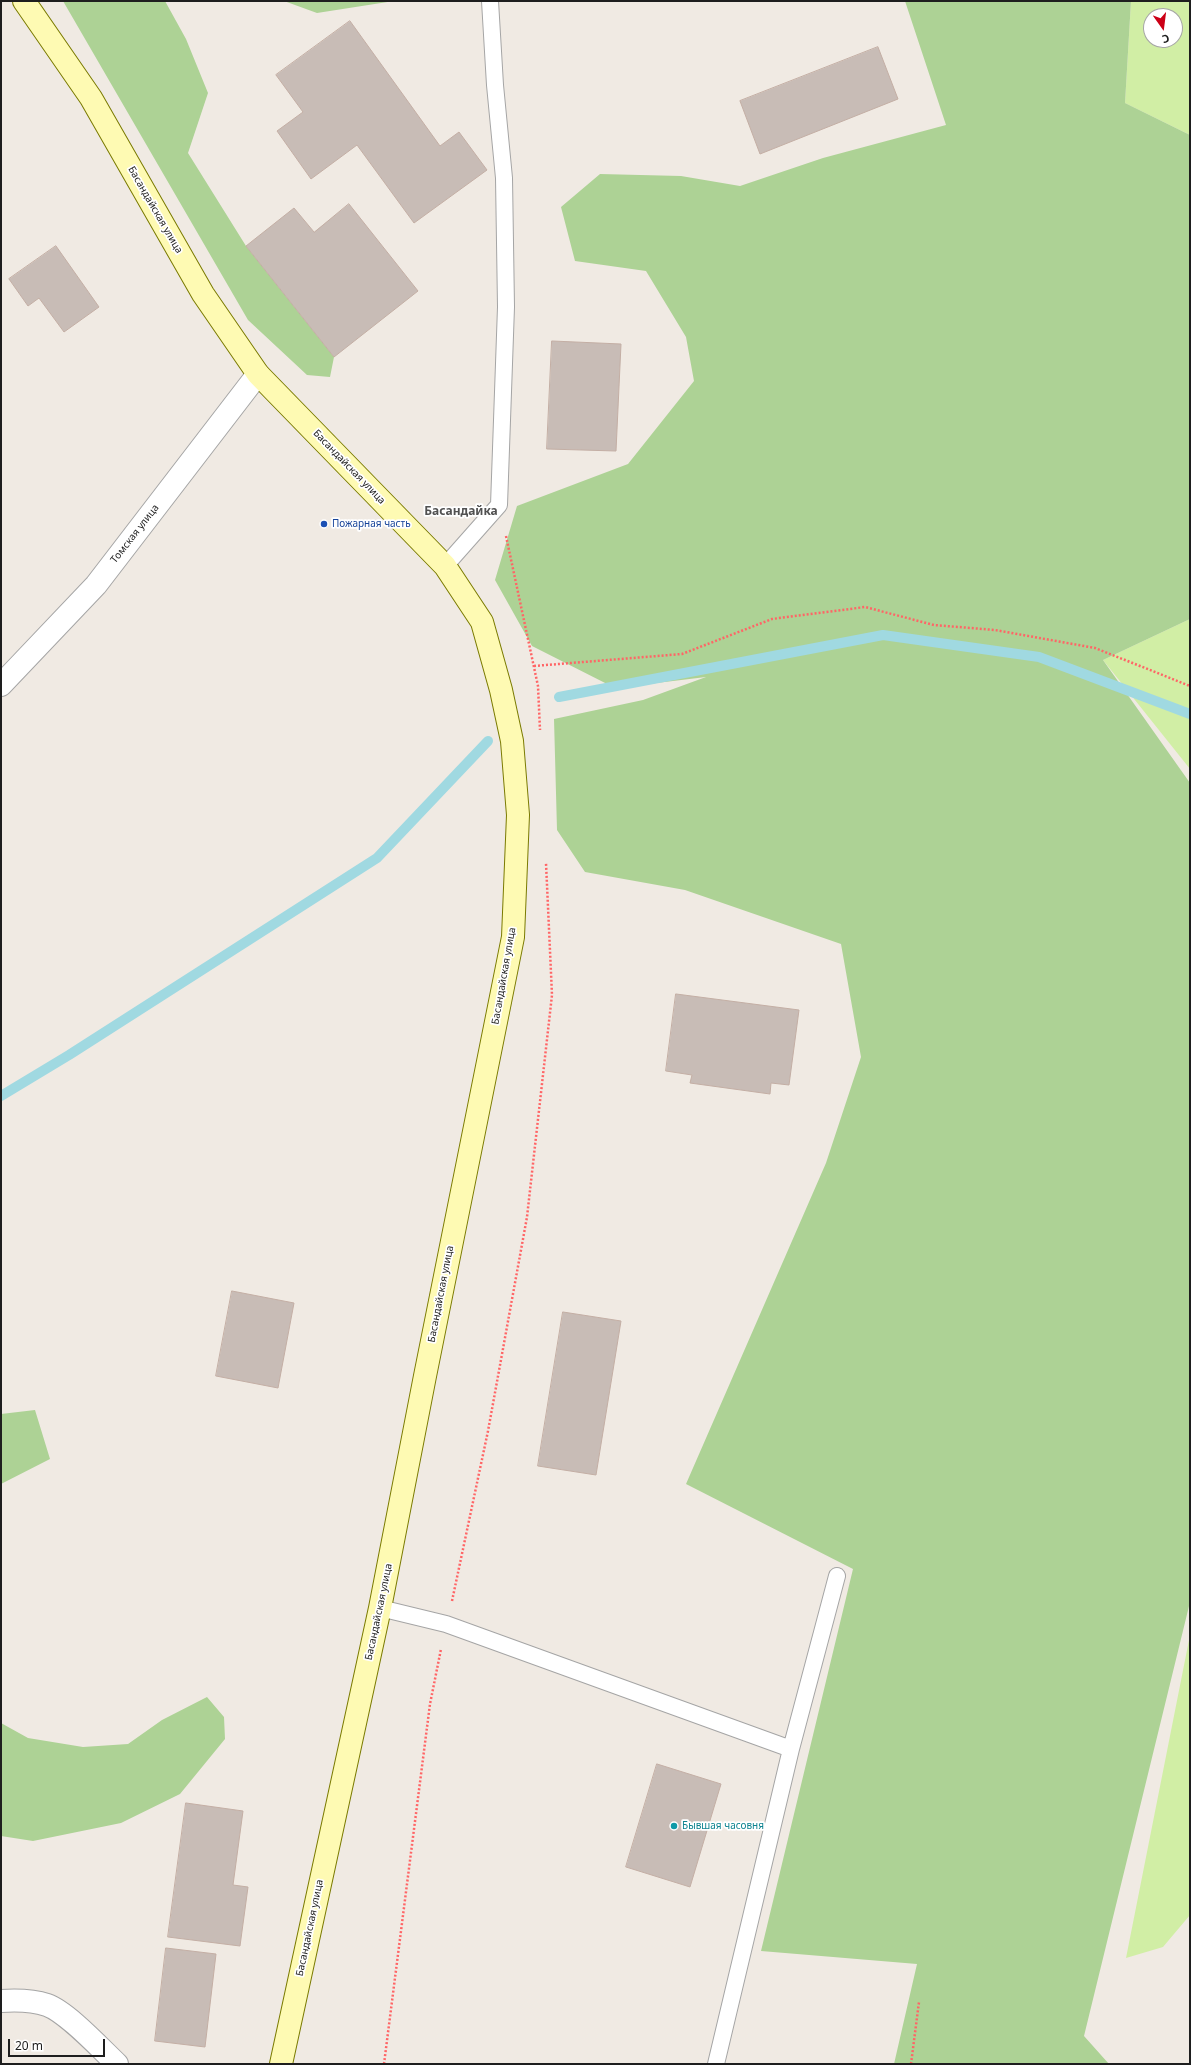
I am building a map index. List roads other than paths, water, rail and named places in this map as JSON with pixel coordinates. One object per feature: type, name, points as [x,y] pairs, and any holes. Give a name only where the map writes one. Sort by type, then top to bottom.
[{"type":"street","name":"Басандайская улица","points":[[24,1],[91,98],[203,294],[258,374],[445,566],[482,622],[502,690],[512,741],[518,815],[513,937],[380,1608],[281,2064]]},
{"type":"street","name":"Томская улица","points":[[1,685],[96,585],[258,374]]},
{"type":"street","points":[[1,2001],[21,2000],[48,2005],[75,2024],[117,2064]]},
{"type":"lane","points":[[445,566],[500,505],[506,307],[504,178],[495,85],[490,1]]},
{"type":"lane","points":[[716,2064],[792,1749],[837,1576]]},
{"type":"lane","points":[[380,1608],[446,1624],[792,1749]]},
{"type":"waterway","points":[[559,697],[883,635],[1039,657],[1190,714]]},
{"type":"waterway","points":[[1,1096],[69,1055],[377,858],[488,741]]},
{"type":"place","name":"Пожарная часть","points":[[324,524]]},
{"type":"place","name":"Бывшая часовня","points":[[674,1826]]},
{"type":"district","name":"Басандайка","points":[[461,512]]}]
